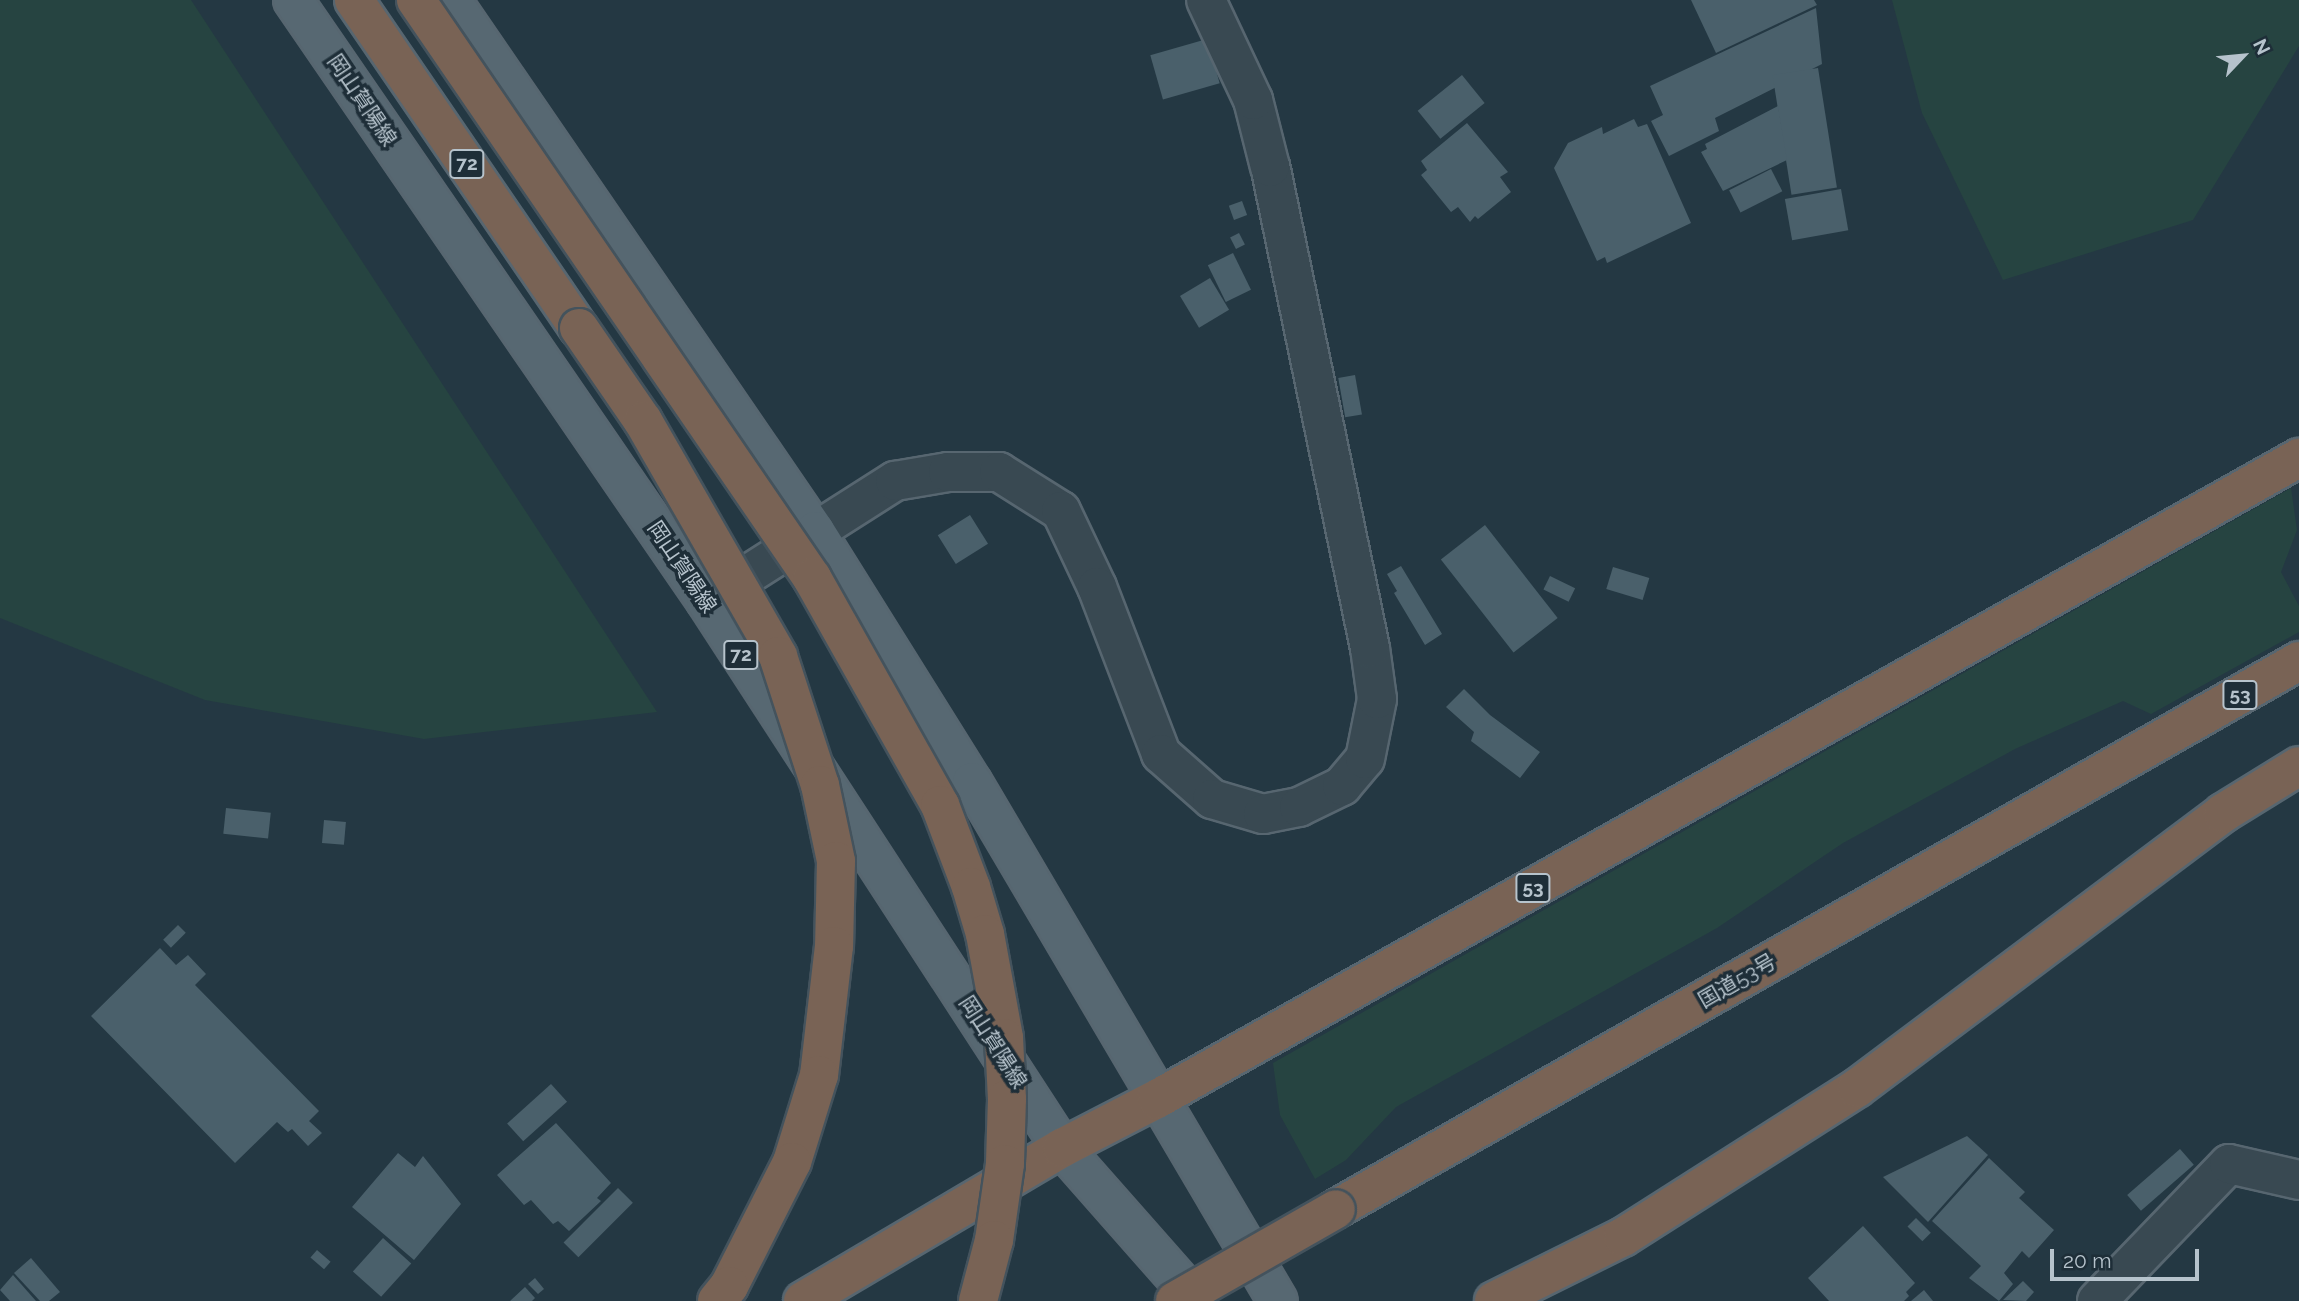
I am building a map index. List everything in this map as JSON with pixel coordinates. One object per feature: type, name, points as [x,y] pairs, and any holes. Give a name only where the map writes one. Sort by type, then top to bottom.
[{"type":"highway","name":"72","points":[[355,0],[643,421],[778,656],[820,785],[836,860],[834,946],[820,1075],[792,1162],[729,1286],[717,1301]]},
{"type":"highway","name":"72","points":[[416,0],[812,578],[940,806],[971,887],[985,934],[1004,1038],[1007,1099],[1004,1164],[994,1240],[978,1301]]},
{"type":"highway","name":"53","points":[[803,1301],[1062,1148],[1157,1099],[2299,458]]},
{"type":"highway","name":"国道53号","points":[[1175,1301],[2299,661]]},
{"type":"highway","points":[[1494,1301],[1623,1237],[1857,1088],[2223,813],[2299,766]]},
{"type":"main road","name":"岡山賀陽線","points":[[293,0],[706,601],[1062,1148],[1197,1301]]},
{"type":"main road","points":[[451,0],[815,531],[972,782],[1278,1301]]},
{"type":"street","points":[[706,601],[895,481],[948,472],[999,472],[1061,511],[1097,587],[1161,754],[1212,799],[1263,814],[1299,807],[1342,786],[1365,759],[1377,699],[1370,648],[1276,194],[1253,100],[1206,0]]},
{"type":"street","points":[[2097,1301],[2229,1164],[2299,1180]]},
{"type":"green space","points":[[0,0],[191,0],[657,712],[424,739],[205,700],[0,618]]},
{"type":"green space","points":[[1892,0],[2299,0],[2299,46],[2193,220],[2003,280],[1922,113]]},
{"type":"green space","points":[[2291,488],[2297,530],[2281,572],[2299,606],[2299,632],[2151,714],[2123,701],[2015,749],[1843,843],[1717,928],[1396,1107],[1346,1160],[1315,1179],[1280,1115],[1273,1063]]},
{"type":"building","points":[[1691,0],[1814,0],[1817,5],[1716,53]]},
{"type":"building","points":[[1816,8],[1822,64],[1715,118],[1719,131],[1669,156],[1651,121],[1663,115],[1650,86]]},
{"type":"building","points":[[1207,39],[1220,83],[1163,99],[1150,55]]},
{"type":"building","points":[[1818,68],[1837,188],[1791,195],[1773,75]]},
{"type":"building","points":[[1462,75],[1485,103],[1440,139],[1418,111]]},
{"type":"building","points":[[1778,106],[1787,160],[1723,191],[1701,152],[1707,149],[1705,144]]},
{"type":"building","points":[[1634,119],[1638,127],[1647,124],[1691,223],[1607,263],[1605,257],[1597,261],[1554,168],[1568,143],[1602,127],[1603,134]]},
{"type":"building","points":[[1467,123],[1508,172],[1500,177],[1511,192],[1478,219],[1475,216],[1470,222],[1458,207],[1451,212],[1421,175],[1427,170],[1421,161]]},
{"type":"building","points":[[1771,169],[1782,191],[1740,213],[1729,190]]},
{"type":"building","points":[[1841,189],[1848,230],[1792,240],[1785,199]]},
{"type":"building","points":[[1242,201],[1247,215],[1234,220],[1229,206]]},
{"type":"building","points":[[1239,233],[1245,245],[1236,249],[1230,238]]},
{"type":"building","points":[[1233,253],[1251,290],[1226,302],[1208,265]]},
{"type":"building","points":[[1210,278],[1229,310],[1199,328],[1180,296]]},
{"type":"building","points":[[1355,375],[1362,414],[1345,417],[1338,378]]},
{"type":"building","points":[[970,515],[988,544],[956,564],[938,535]]},
{"type":"building","points":[[1485,525],[1558,618],[1514,652],[1441,559]]},
{"type":"building","points":[[1401,566],[1442,634],[1425,645],[1394,593],[1397,591],[1387,574]]},
{"type":"building","points":[[1613,567],[1649,578],[1643,600],[1606,589]]},
{"type":"building","points":[[1550,576],[1575,588],[1569,602],[1543,589]]},
{"type":"building","points":[[1464,689],[1490,715],[1540,752],[1520,778],[1471,741],[1474,732],[1446,707]]},
{"type":"building","points":[[226,808],[271,813],[268,839],[223,834]]},
{"type":"building","points":[[324,820],[346,822],[344,845],[322,843]]},
{"type":"building","points":[[178,925],[186,933],[171,948],[163,940]]},
{"type":"building","points":[[160,948],[176,965],[188,955],[206,974],[195,985],[319,1111],[309,1121],[322,1133],[308,1146],[292,1129],[288,1132],[277,1122],[235,1163],[91,1016]]},
{"type":"building","points":[[551,1084],[567,1102],[523,1141],[507,1123]]},
{"type":"building","points":[[556,1123],[611,1183],[597,1198],[601,1201],[569,1231],[558,1221],[553,1224],[531,1200],[524,1205],[497,1175]]},
{"type":"building","points":[[1967,1136],[1988,1155],[1928,1222],[1883,1177]]},
{"type":"building","points":[[2180,1149],[2194,1165],[2141,1211],[2127,1195]]},
{"type":"building","points":[[398,1153],[415,1167],[423,1156],[461,1204],[414,1260],[352,1207]]},
{"type":"building","points":[[1989,1158],[2025,1192],[2019,1198],[2054,1230],[2029,1258],[2022,1251],[2004,1273],[2013,1284],[1999,1301],[1969,1278],[1981,1266],[1932,1221]]},
{"type":"building","points":[[618,1188],[633,1203],[578,1257],[564,1242]]},
{"type":"building","points":[[1916,1218],[1931,1233],[1922,1241],[1908,1226]]},
{"type":"building","points":[[1863,1226],[1915,1283],[1906,1292],[1909,1296],[1904,1301],[1829,1301],[1808,1278]]},
{"type":"building","points":[[383,1238],[411,1263],[381,1297],[353,1271]]},
{"type":"building","points":[[317,1250],[331,1262],[324,1269],[310,1258]]},
{"type":"building","points":[[31,1258],[60,1292],[49,1301],[40,1301],[14,1273]]},
{"type":"building","points":[[13,1275],[36,1301],[10,1301],[0,1290]]},
{"type":"building","points":[[535,1278],[544,1289],[538,1294],[528,1284]]},
{"type":"building","points":[[2023,1281],[2034,1292],[2026,1301],[2003,1300]]},
{"type":"building","points":[[525,1287],[535,1298],[532,1301],[510,1301]]},
{"type":"building","points":[[1924,1290],[1933,1301],[1911,1301]]}]
